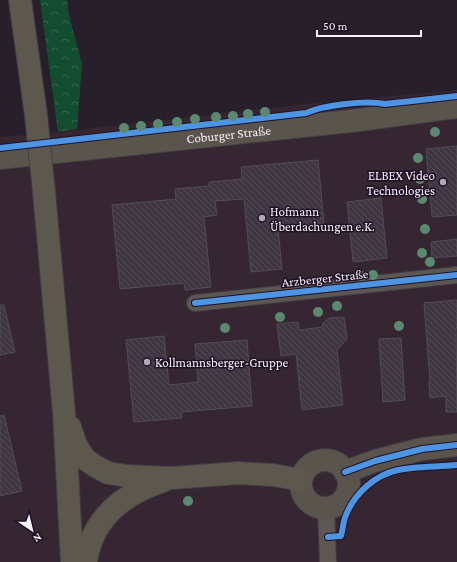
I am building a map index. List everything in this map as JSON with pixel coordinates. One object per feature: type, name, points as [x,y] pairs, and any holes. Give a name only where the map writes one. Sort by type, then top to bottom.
[{"type":"highway","points":[[20,0],[36,115],[44,192],[64,413],[72,562]]},
{"type":"highway","points":[[64,413],[76,445],[85,459],[108,473],[127,476],[172,478],[238,473],[273,475],[301,480]]},
{"type":"highway","points":[[86,562],[94,535],[103,518],[116,504],[135,492],[172,478]]},
{"type":"main road","name":"Coburger Straße","points":[[0,158],[352,121],[457,107]]},
{"type":"main road","points":[[346,472],[375,461],[422,449],[457,445]]},
{"type":"main road","points":[[329,460],[336,462],[346,472],[348,479],[347,492],[338,503],[326,507],[318,506],[311,503],[302,492],[301,480],[304,471],[315,462],[329,460]]},
{"type":"street","name":"Arzberger Straße","points":[[195,304],[457,275]]},
{"type":"street","points":[[326,507],[328,562]]},
{"type":"shaded area","points":[[457,90],[457,562],[0,562],[0,135],[1,137],[58,132],[305,104]]},
{"type":"green space","points":[[40,0],[67,0],[69,15],[82,64],[77,129],[58,132]]},
{"type":"building","name":"ELBEX Video Technologies","points":[[457,146],[457,215],[432,217],[426,149]]},
{"type":"building","points":[[318,160],[324,223],[278,228],[282,269],[251,272],[244,199],[215,201],[217,215],[204,217],[211,287],[185,290],[184,283],[120,289],[112,205],[176,199],[175,189],[209,186],[209,182],[242,179],[241,167]]},
{"type":"building","points":[[381,198],[387,258],[353,262],[347,202]]},
{"type":"building","points":[[457,239],[457,256],[432,258],[431,242]]},
{"type":"building","points":[[457,300],[457,412],[446,412],[446,396],[430,398],[424,303]]},
{"type":"building","points":[[0,305],[4,305],[15,352],[0,355]]},
{"type":"building","points":[[344,317],[347,339],[337,350],[343,405],[302,410],[296,354],[281,356],[277,324],[298,322],[299,330],[322,327],[323,323],[329,318]]},
{"type":"building","points":[[164,336],[169,385],[198,382],[195,344],[247,340],[252,406],[181,412],[182,418],[134,422],[126,340]]},
{"type":"building","points":[[401,338],[405,400],[383,402],[379,339]]},
{"type":"building","points":[[4,415],[22,491],[0,496],[0,416]]},
{"type":"cycle path","points":[[0,148],[306,113],[345,104],[385,104],[457,96]]},
{"type":"cycle path","points":[[195,303],[457,275]]},
{"type":"cycle path","points":[[345,472],[375,461],[422,449],[457,445]]},
{"type":"cycle path","points":[[328,537],[341,536],[345,517],[355,499],[360,492],[381,476],[398,470],[419,467],[457,465]]},
{"type":"place","name":"ELBEX Video Technologies","points":[[443,182]]},
{"type":"place","name":"Hofmann Überdachungen e.K.","points":[[262,218]]},
{"type":"place","name":"Kollmannsberger-Gruppe","points":[[147,362]]}]
